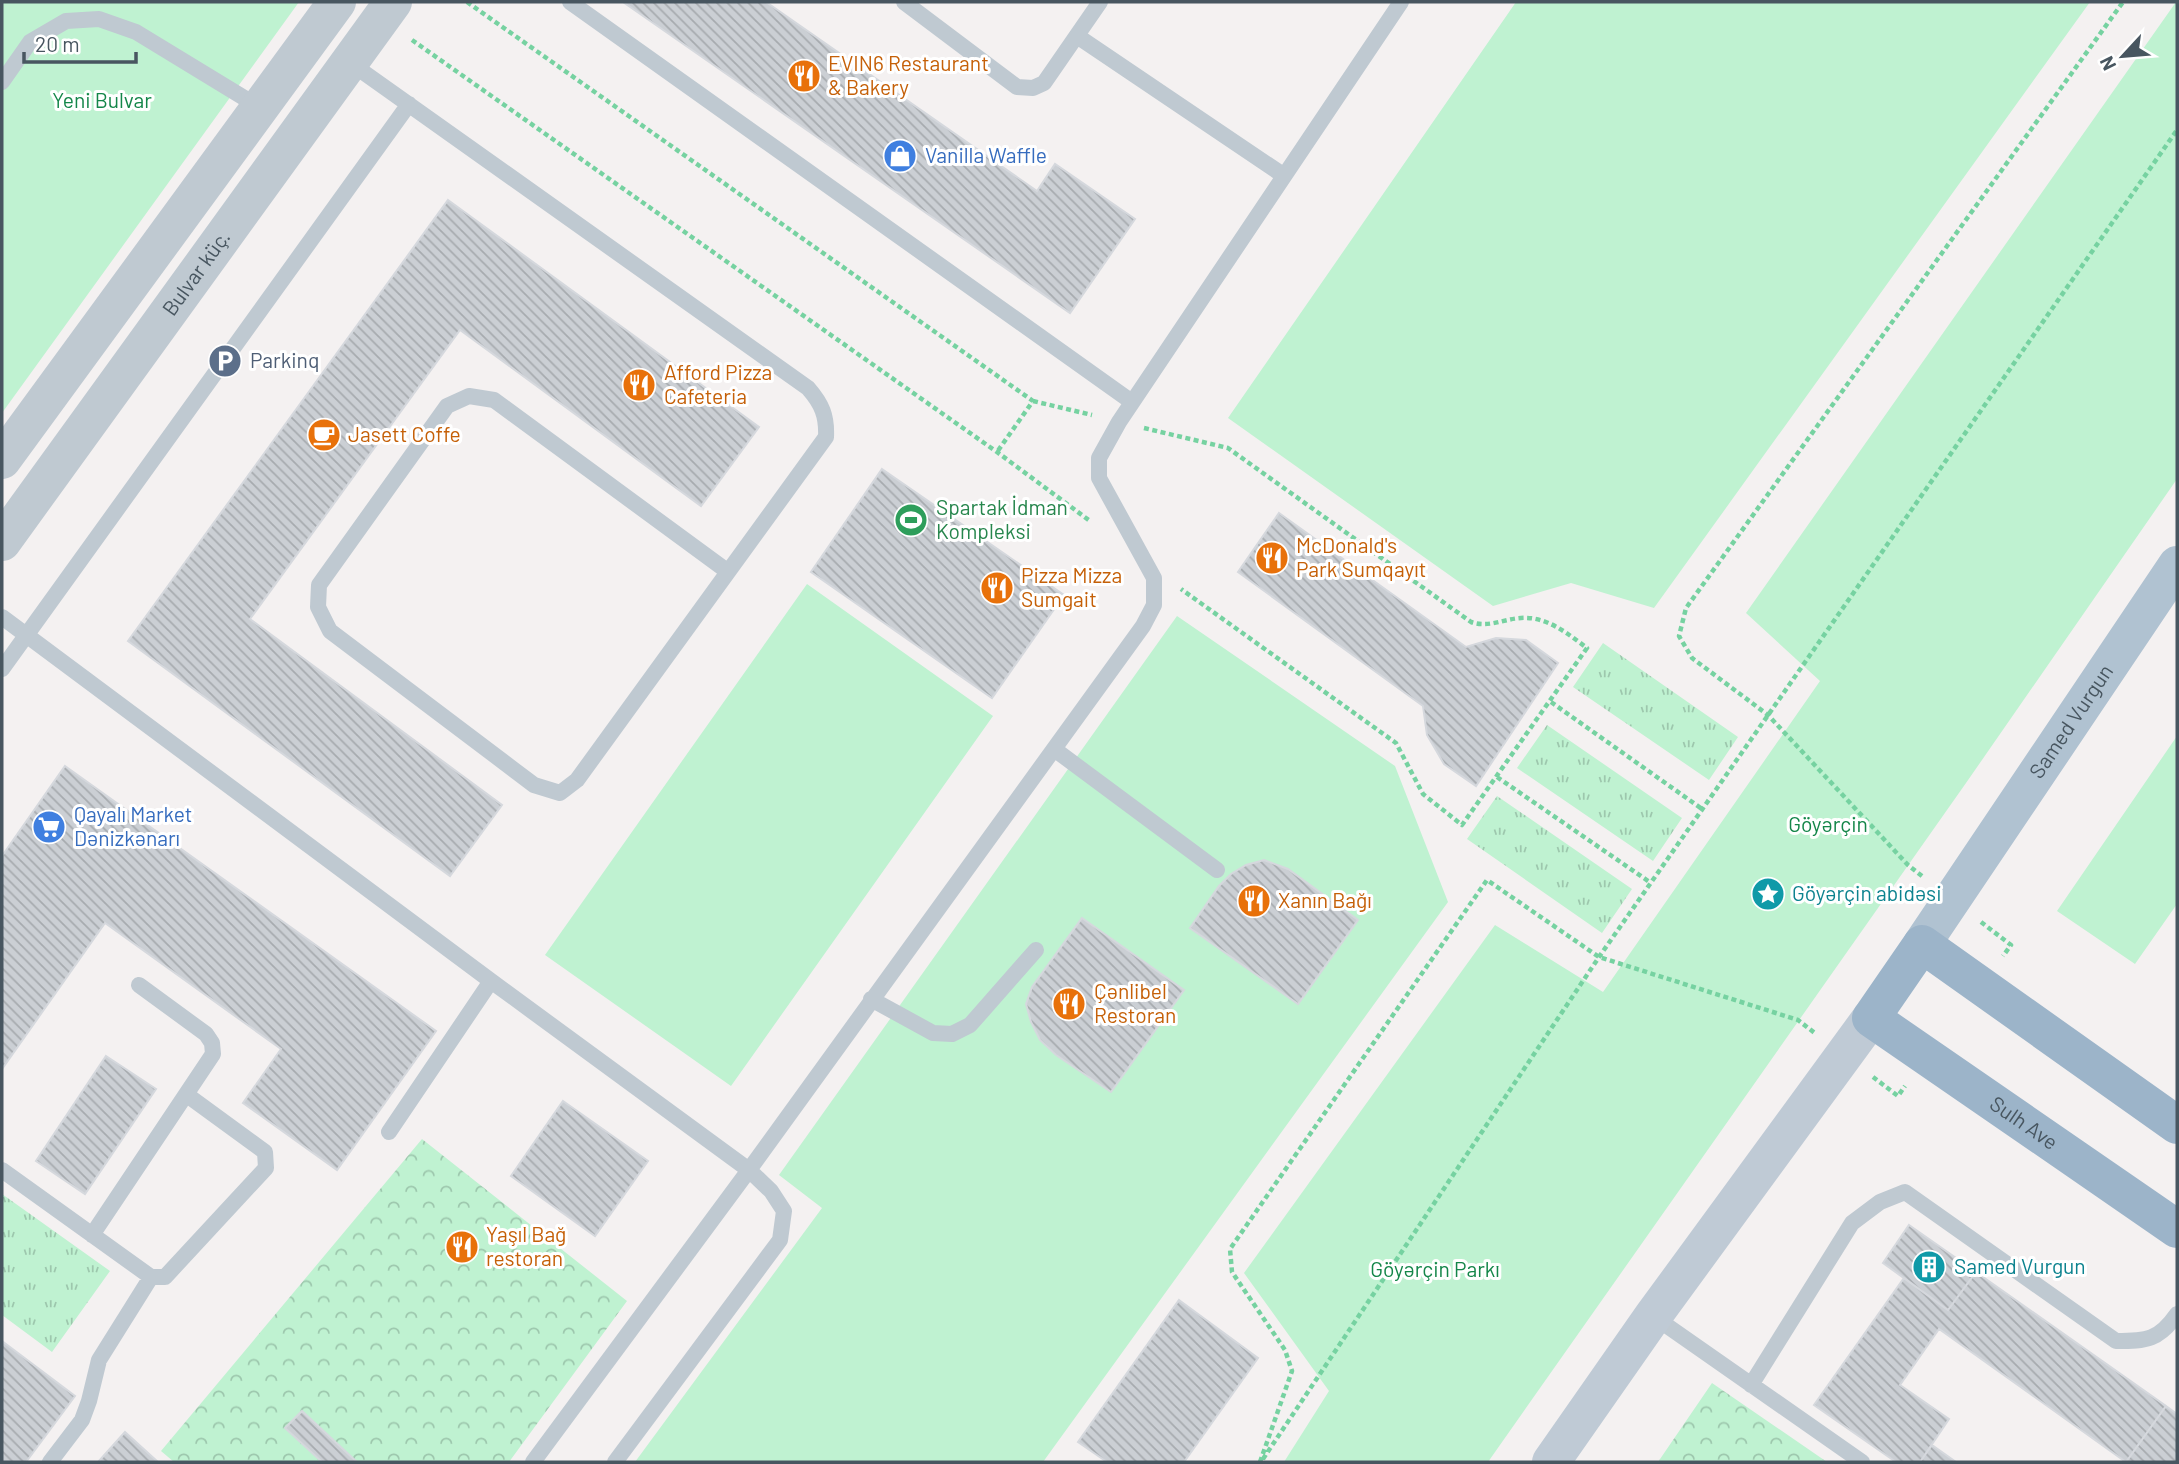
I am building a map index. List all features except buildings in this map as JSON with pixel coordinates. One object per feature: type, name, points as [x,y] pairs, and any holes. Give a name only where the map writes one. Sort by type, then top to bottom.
[{"type":"highway","points":[[1922,944],[2177,1125]]},
{"type":"highway","name":"Samed Vurgun","points":[[1871,1018],[1922,944]]},
{"type":"highway","name":"Sulh Ave","points":[[1871,1018],[2177,1229]]},
{"type":"main road","name":"Samed Vurgun","points":[[1922,944],[2177,565]]},
{"type":"main road","name":"Samed Vurgun","points":[[1551,1462],[1653,1316],[1871,1018]]},
{"type":"street","points":[[2,460],[337,2]]},
{"type":"street","name":"Bulvar küç.","points":[[2,542],[349,61],[398,18]]},
{"type":"lane","points":[[570,2],[1132,402]]},
{"type":"lane","points":[[904,2],[1017,87],[1033,88],[1044,83],[1100,2]]},
{"type":"lane","points":[[533,1462],[749,1170],[1143,626],[1154,605],[1154,578],[1099,478],[1099,458],[1132,402],[1401,2]]},
{"type":"lane","points":[[2,82],[30,42],[66,21],[99,19],[136,32],[259,107]]},
{"type":"lane","points":[[1077,36],[1283,175]]},
{"type":"lane","points":[[349,61],[808,388],[820,402],[827,420],[826,437],[577,780],[560,793],[534,785],[330,631],[318,607],[319,584],[447,406],[469,396],[494,400],[727,572]]},
{"type":"lane","points":[[2,669],[409,104]]},
{"type":"lane","points":[[2,617],[749,1170],[771,1191],[784,1211],[780,1240],[615,1462]]},
{"type":"lane","points":[[1054,749],[1217,870]]},
{"type":"lane","points":[[872,999],[933,1033],[951,1034],[970,1025],[1036,950]]},
{"type":"lane","points":[[389,1132],[491,981]]},
{"type":"lane","points":[[92,1235],[213,1054],[212,1043],[206,1034],[139,985]]},
{"type":"lane","points":[[2,1170],[150,1278],[165,1277],[266,1167],[265,1152],[187,1095]]},
{"type":"lane","points":[[1751,1385],[1852,1223],[1880,1202],[1905,1192],[2116,1341],[2144,1341],[2165,1331],[2177,1314]]},
{"type":"lane","points":[[50,1462],[82,1420],[99,1360],[150,1278]]},
{"type":"lane","points":[[1653,1316],[1862,1462]]},
{"type":"path","points":[[467,2],[1033,401],[1228,448],[1471,622],[1483,626],[1522,618],[1540,620],[1557,626],[1587,648],[1462,825],[1423,794],[1396,743],[1191,596]]},
{"type":"path","points":[[1981,985],[2011,946],[1908,865],[1768,715],[1692,658],[1679,636],[1686,608],[2123,2]]},
{"type":"path","points":[[398,18],[997,452],[1033,401]]},
{"type":"path","points":[[1261,1462],[1599,957],[2177,130]]},
{"type":"path","points":[[1551,702],[1702,809]]},
{"type":"path","points":[[1497,777],[1651,883]]},
{"type":"path","points":[[1261,1462],[1292,1371],[1284,1350],[1232,1272],[1230,1249],[1487,880],[1599,957],[1798,1020],[1898,1096],[1928,1056]]},
{"type":"green space","name":"Yeni Bulvar","points":[[2,2],[299,2],[2,413]]},
{"type":"green space","points":[[1516,2],[2090,2],[1654,608],[1571,583],[1493,606],[1228,418]]},
{"type":"green space","points":[[2176,2],[2177,479],[1488,1462],[1284,1462],[1329,1391],[1244,1273],[1495,925],[1603,992],[1820,681],[1746,613]]},
{"type":"green space","points":[[807,584],[993,716],[731,1086],[545,955]]},
{"type":"green space","points":[[1177,616],[1395,766],[1448,902],[1043,1462],[635,1462],[822,1208],[779,1175]]},
{"type":"green space","points":[[1603,643],[1738,737],[1709,780],[1573,687]]},
{"type":"green space","points":[[1547,725],[1682,818],[1653,861],[1517,768]]},
{"type":"green space","points":[[2177,736],[2177,904],[2135,964],[2057,911]]},
{"type":"green space","points":[[1497,796],[1632,889],[1602,933],[1467,839]]},
{"type":"green space","points":[[422,1139],[627,1301],[509,1462],[174,1462],[161,1451]]},
{"type":"green space","points":[[2,1194],[110,1271],[52,1352],[2,1315]]},
{"type":"green space","points":[[1712,1383],[1827,1462],[1658,1462]]},
{"type":"place","name":"EVIN6 Restaurant & Bakery","points":[[804,76]]},
{"type":"place","name":"Vanilla Waffle","points":[[900,156]]},
{"type":"place","name":"Parkinq","points":[[225,361]]},
{"type":"place","name":"Afford Pizza Cafeteria","points":[[639,385]]},
{"type":"place","name":"Jasett Coffe","points":[[324,435]]},
{"type":"place","name":"Spartak İdman Kompleksi","points":[[911,520]]},
{"type":"place","name":"McDonald's Park Sumqayıt","points":[[1272,558]]},
{"type":"place","name":"Pizza Mizza Sumgait","points":[[997,588]]},
{"type":"place","name":"Qayalı Market Dənizkənarı","points":[[49,827]]},
{"type":"place","name":"Göyərçin abidəsi","points":[[1768,894]]},
{"type":"place","name":"Xanın Bağı","points":[[1254,901]]},
{"type":"place","name":"Çənlibel Restoran","points":[[1069,1004]]},
{"type":"place","name":"Yaşıl Bağ restoran","points":[[462,1247]]},
{"type":"place","name":"Samed Vurgun","points":[[1929,1267]]},
{"type":"park label","name":"Göyərçin","points":[[1828,825]]},
{"type":"park label","name":"Göyərçin Parkı","points":[[1435,1270]]}]
